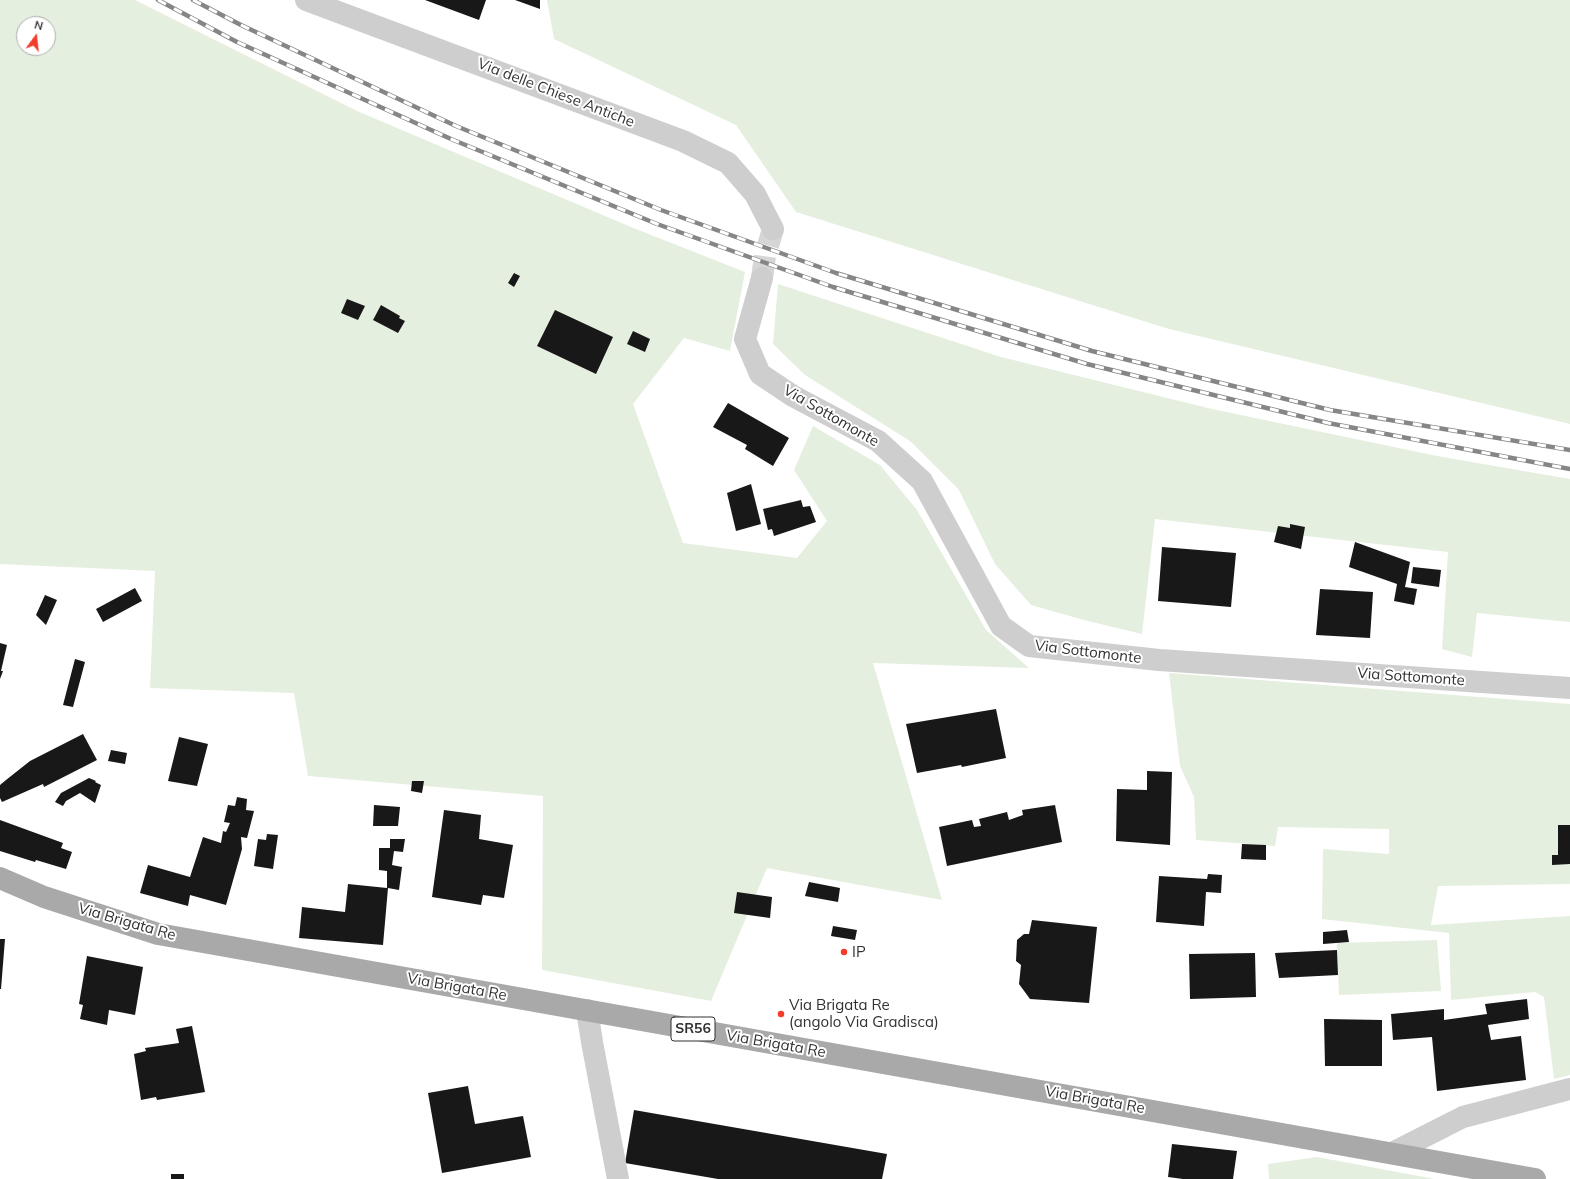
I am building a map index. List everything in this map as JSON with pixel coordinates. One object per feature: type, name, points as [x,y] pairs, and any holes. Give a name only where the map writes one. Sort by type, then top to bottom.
[{"type":"main road","name":"Via Brigata Re","points":[[0,878],[44,897],[158,934],[1535,1179]]},
{"type":"street","name":"Via delle Chiese Antiche","points":[[306,0],[690,144],[728,163],[755,194],[773,229]]},
{"type":"street","name":"Via Sottomonte","points":[[762,278],[745,339],[760,374],[793,396],[878,441],[922,481],[1001,626],[1029,646],[1159,660],[1570,688]]},
{"type":"street","points":[[587,1010],[618,1179]]},
{"type":"street","points":[[1392,1153],[1463,1117],[1570,1088]]},
{"type":"green space","points":[[0,0],[135,0],[357,111],[631,227],[745,272],[730,351],[684,338],[633,404],[683,543],[797,558],[827,521],[794,470],[813,426],[880,465],[917,510],[986,630],[1029,668],[873,663],[942,900],[767,868],[711,1001],[542,970],[543,796],[308,776],[294,693],[150,688],[155,571],[0,564]]},
{"type":"green space","points":[[547,0],[1570,0],[1570,424],[1169,329],[796,212],[736,125],[554,39]]},
{"type":"green space","points":[[778,284],[1001,357],[1212,409],[1437,456],[1570,479],[1570,622],[1477,613],[1472,657],[1442,649],[1448,552],[1155,519],[1142,634],[1031,605],[995,564],[959,490],[910,441],[805,375],[773,344]]},
{"type":"green space","points":[[1169,673],[1570,704],[1570,884],[1438,886],[1431,925],[1570,916],[1570,1075],[1554,1079],[1544,997],[1535,992],[1451,1000],[1449,933],[1322,919],[1323,849],[1389,854],[1389,829],[1278,827],[1275,846],[1196,840],[1194,797],[1180,766]]},
{"type":"green space","points":[[1437,940],[1441,991],[1339,995],[1337,943]]},
{"type":"green space","points":[[1317,1157],[1435,1179],[1269,1179],[1268,1164]]},
{"type":"building","points":[[425,0],[486,0],[479,20]]},
{"type":"building","points":[[515,0],[540,0],[540,9]]},
{"type":"building","points":[[514,273],[520,276],[514,287],[508,283]]},
{"type":"building","points":[[347,299],[365,306],[358,320],[341,313]]},
{"type":"building","points":[[381,305],[400,316],[399,318],[405,321],[398,333],[373,320]]},
{"type":"building","points":[[555,310],[613,337],[596,374],[537,346]]},
{"type":"building","points":[[633,331],[650,339],[645,352],[627,344]]},
{"type":"building","points":[[728,403],[789,438],[773,466],[745,449],[747,445],[713,427]]},
{"type":"building","points":[[751,484],[761,524],[736,531],[727,493]]},
{"type":"building","points":[[801,500],[803,507],[810,506],[816,522],[774,536],[772,529],[768,530],[763,509]]},
{"type":"building","points":[[1290,524],[1305,527],[1301,549],[1274,542],[1278,526],[1290,528]]},
{"type":"building","points":[[1355,542],[1410,562],[1405,587],[1417,589],[1414,605],[1394,601],[1397,584],[1349,567]]},
{"type":"building","points":[[1162,547],[1236,553],[1231,607],[1158,601]]},
{"type":"building","points":[[1413,567],[1441,570],[1439,587],[1411,583]]},
{"type":"building","points":[[135,588],[142,601],[103,622],[96,609]]},
{"type":"building","points":[[1320,589],[1373,592],[1370,638],[1316,635]]},
{"type":"building","points":[[45,595],[57,600],[46,625],[36,615]]},
{"type":"building","points":[[0,643],[7,645],[1,671],[3,671],[0,679]]},
{"type":"building","points":[[75,659],[85,662],[73,707],[63,705]]},
{"type":"building","points":[[996,709],[1006,758],[962,767],[961,765],[917,773],[906,724]]},
{"type":"building","points":[[83,734],[97,760],[44,787],[43,784],[2,802],[0,798],[0,785],[30,761]]},
{"type":"building","points":[[179,737],[208,744],[197,786],[168,781]]},
{"type":"building","points":[[111,750],[127,753],[125,764],[108,761]]},
{"type":"building","points":[[1147,771],[1172,772],[1170,845],[1116,841],[1117,789],[1147,790]]},
{"type":"building","points":[[89,778],[101,785],[95,803],[80,793],[66,801],[63,806],[55,802],[61,793]]},
{"type":"building","points":[[412,781],[424,781],[422,793],[411,791]]},
{"type":"building","points":[[237,797],[247,799],[246,810],[254,811],[247,838],[241,837],[242,849],[226,905],[190,895],[188,906],[140,893],[148,865],[190,877],[203,837],[221,843],[223,831],[226,832],[230,823],[224,822],[228,805],[235,806]]},
{"type":"building","points":[[374,805],[400,807],[398,826],[373,826]]},
{"type":"building","points":[[1055,805],[1062,842],[947,866],[939,827],[972,820],[974,827],[981,826],[979,819],[1007,812],[1009,820],[1023,815],[1022,810]]},
{"type":"building","points":[[444,810],[481,815],[479,839],[513,845],[504,898],[483,895],[481,905],[432,897]]},
{"type":"building","points":[[0,820],[63,843],[61,848],[72,852],[66,869],[36,860],[35,862],[0,851]]},
{"type":"building","points":[[1558,825],[1570,825],[1570,864],[1552,865],[1552,855],[1558,855]]},
{"type":"building","points":[[267,834],[278,835],[273,869],[254,866],[258,839],[266,840]]},
{"type":"building","points":[[390,839],[405,839],[403,852],[394,851],[392,865],[402,867],[399,890],[388,888],[383,945],[299,938],[302,907],[345,912],[348,884],[387,888],[387,871],[379,870],[379,848],[390,848]]},
{"type":"building","points":[[1242,844],[1266,845],[1266,860],[1241,859]]},
{"type":"building","points":[[1208,874],[1222,875],[1221,893],[1206,892],[1204,926],[1156,922],[1159,876],[1207,879]]},
{"type":"building","points":[[809,882],[840,888],[838,902],[805,896]]},
{"type":"building","points":[[737,892],[772,897],[770,918],[734,913]]},
{"type":"building","points":[[1032,920],[1097,927],[1089,1003],[1030,999],[1019,984],[1021,965],[1016,961],[1017,940],[1024,934],[1029,934]]},
{"type":"building","points":[[833,926],[857,930],[855,940],[831,936]]},
{"type":"building","points":[[1347,930],[1349,942],[1323,944],[1323,932]]},
{"type":"building","points":[[0,939],[5,939],[1,989],[0,989]]},
{"type":"building","points":[[1337,950],[1338,975],[1279,978],[1275,953]]},
{"type":"building","points":[[1255,953],[1256,997],[1190,999],[1189,954]]},
{"type":"building","points":[[87,956],[143,967],[135,1015],[109,1010],[107,1025],[80,1019],[83,1005],[79,1004]]},
{"type":"building","points":[[1527,999],[1529,1019],[1488,1025],[1491,1040],[1521,1036],[1526,1080],[1437,1091],[1432,1037],[1393,1040],[1391,1014],[1444,1009],[1444,1020],[1487,1014],[1485,1004]]},
{"type":"building","points":[[1324,1019],[1382,1020],[1382,1066],[1325,1066]]},
{"type":"building","points":[[192,1026],[205,1092],[157,1100],[156,1097],[141,1100],[134,1054],[146,1051],[145,1048],[179,1043],[176,1029]]},
{"type":"building","points":[[468,1086],[475,1124],[523,1116],[531,1157],[442,1173],[428,1093]]},
{"type":"building","points":[[634,1110],[887,1154],[882,1179],[718,1179],[625,1163]]},
{"type":"building","points":[[1172,1144],[1237,1151],[1233,1179],[1183,1179],[1168,1177]]},
{"type":"building","points":[[171,1174],[184,1174],[184,1179],[171,1179]]},
{"type":"tunnel","points":[[762,278],[765,256],[773,229]]},
{"type":"railway","points":[[158,0],[237,42],[451,139],[657,224],[833,287],[1087,364],[1328,423],[1570,469]]},
{"type":"railway","points":[[193,0],[241,25],[456,126],[661,210],[836,273],[1092,351],[1330,410],[1570,450]]},
{"type":"place","name":"IP","points":[[844,952]]},
{"type":"place","name":"Via Brigata Re (angolo Via Gradisca)","points":[[781,1014]]}]
